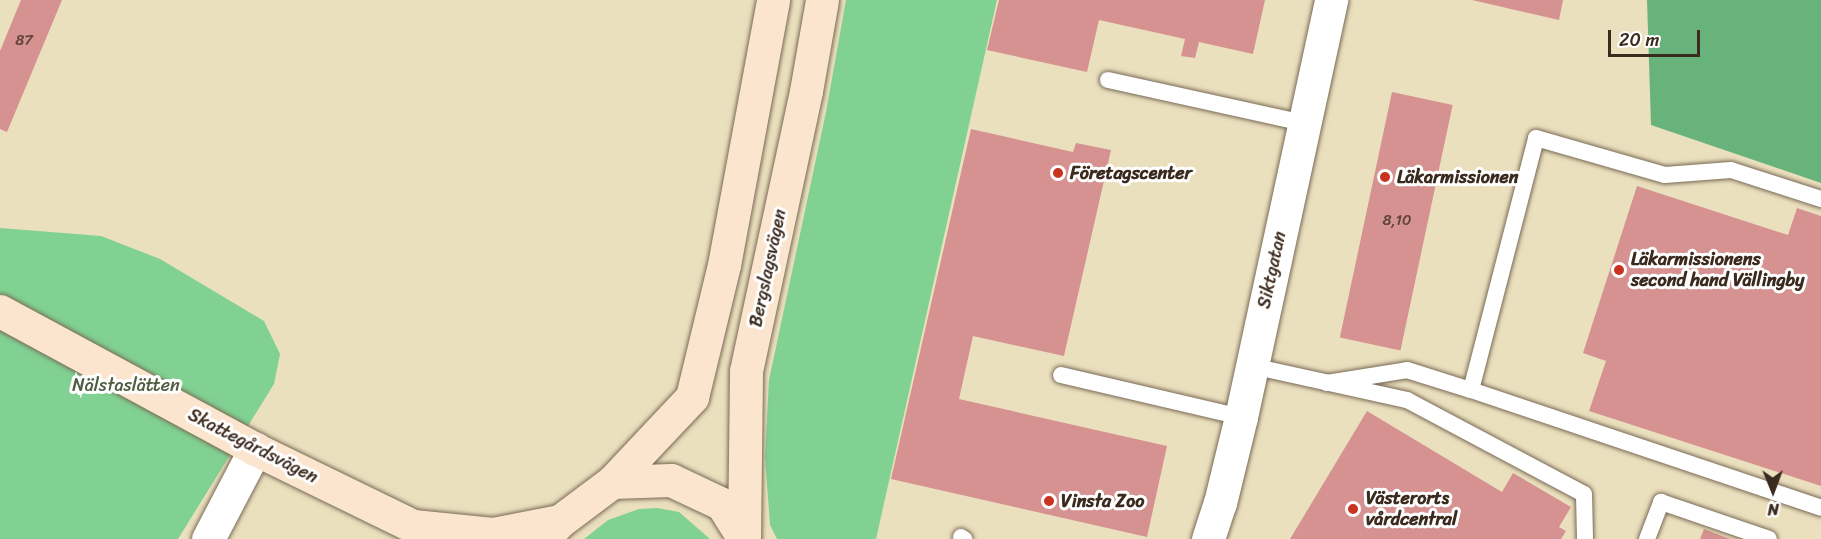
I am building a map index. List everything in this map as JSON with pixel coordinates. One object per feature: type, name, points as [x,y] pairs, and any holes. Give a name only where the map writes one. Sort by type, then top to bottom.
[{"type":"main road","points":[[552,530],[612,482],[692,398],[724,265],[773,0]]},
{"type":"main road","name":"Bergslagsvägen","points":[[744,539],[747,371],[822,0]]},
{"type":"main road","name":"Skattegårdsvägen","points":[[0,311],[255,449],[421,532],[493,534],[552,530]]},
{"type":"main road","name":"Bergslagsvägen","points":[[612,482],[671,480],[722,504],[744,539]]},
{"type":"street","name":"Siktgatan","points":[[1208,539],[1220,503],[1252,366],[1331,0]]},
{"type":"street","points":[[208,539],[255,449]]},
{"type":"lane","points":[[1108,80],[1304,123]]},
{"type":"lane","points":[[1471,390],[1536,138],[1665,176],[1731,170],[1821,200]]},
{"type":"lane","points":[[1252,366],[1407,400],[1584,495],[1585,539]]},
{"type":"lane","points":[[1327,383],[1407,370],[1821,508]]},
{"type":"lane","points":[[1061,375],[1240,417]]},
{"type":"lane","points":[[1647,539],[1661,502],[1769,539]]},
{"type":"green space","points":[[846,0],[997,0],[876,539],[777,539],[770,525],[765,457],[769,380],[826,112]]},
{"type":"green space","points":[[1647,0],[1821,0],[1821,183],[1651,125]]},
{"type":"green space","name":"Nälstaslätten","points":[[0,228],[101,236],[160,259],[264,321],[280,354],[274,384],[178,539],[0,539]]},
{"type":"green space","points":[[657,508],[679,512],[710,539],[584,539],[608,520],[639,509]]},
{"type":"building","points":[[21,0],[62,0],[7,132],[0,129],[0,51]]},
{"type":"building","points":[[999,0],[1265,0],[1253,54],[1199,42],[1195,58],[1181,56],[1185,39],[1099,20],[1087,72],[987,50]]},
{"type":"building","points":[[1472,0],[1563,0],[1559,20]]},
{"type":"building","points":[[1392,92],[1453,105],[1400,350],[1340,338]]},
{"type":"building","points":[[971,129],[1073,152],[1076,143],[1111,150],[1064,356],[973,336],[959,399],[1167,446],[1147,537],[891,479]]},
{"type":"building","points":[[1637,186],[1788,235],[1797,208],[1821,216],[1821,486],[1589,411],[1606,361],[1583,353]]},
{"type":"building","points":[[1367,411],[1502,492],[1513,473],[1571,507],[1559,527],[1566,531],[1561,539],[1290,539]]},
{"type":"building","points":[[1704,529],[1730,539],[1700,539]]},
{"type":"place","name":"Företagscenter","points":[[1058,173]]},
{"type":"place","name":"Läkarmissionen","points":[[1385,177]]},
{"type":"place","name":"Läkarmissionens second hand Vällingby","points":[[1619,270]]},
{"type":"place","name":"Vinsta Zoo","points":[[1049,501]]},
{"type":"place","name":"Västerorts vårdcentral","points":[[1353,509]]}]
